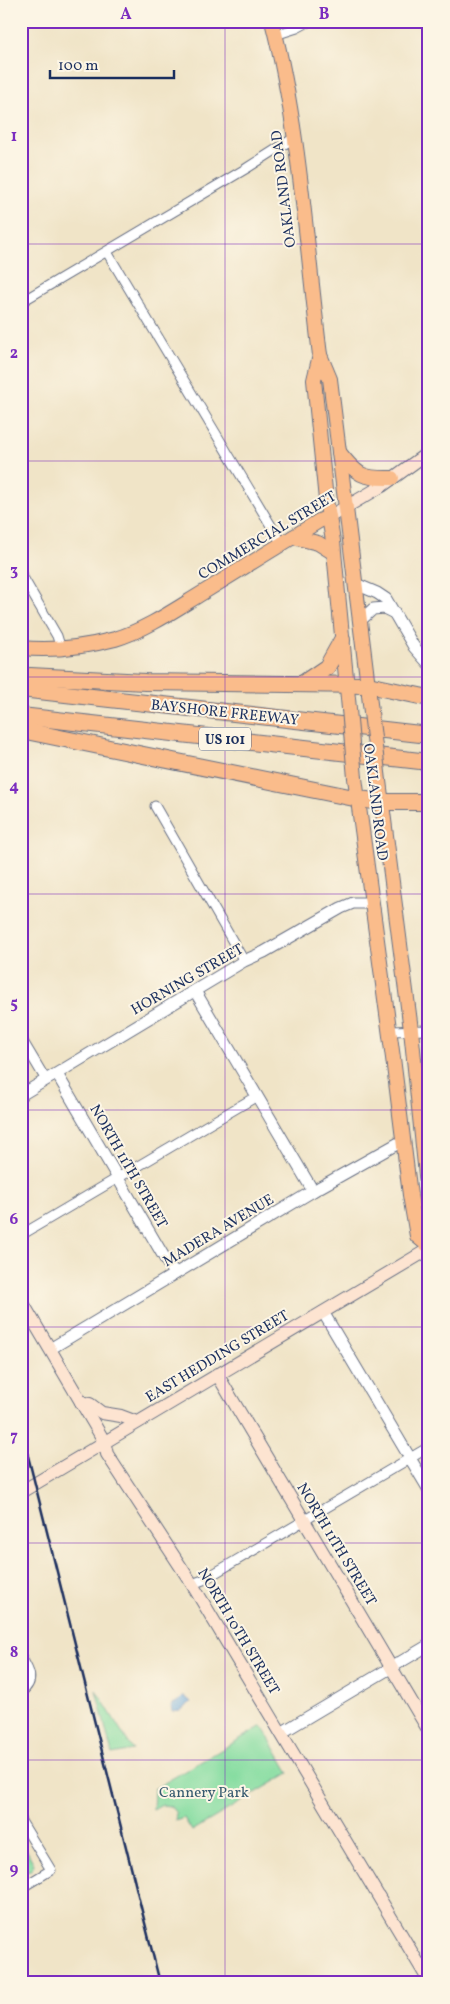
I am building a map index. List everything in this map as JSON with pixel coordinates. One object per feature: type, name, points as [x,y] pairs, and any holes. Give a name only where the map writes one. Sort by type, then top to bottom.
[{"type":"highway","points":[[302,684],[327,667],[342,640]]},
{"type":"highway","points":[[21,680],[30,676],[145,682],[302,684],[429,698]]},
{"type":"highway","name":"BAYSHORE FREEWAY","points":[[21,690],[429,735]]},
{"type":"highway","name":"BAYSHORE FREEWAY","points":[[21,716],[429,762]]},
{"type":"highway","points":[[21,730],[359,799],[382,802],[429,802]]},
{"type":"main road","name":"OAKLAND ROAD","points":[[274,28],[294,138],[320,355],[330,379],[411,1030],[427,1164],[429,1204]]},
{"type":"main road","name":"OAKLAND ROAD","points":[[320,355],[314,380],[334,553],[355,778],[373,903],[410,1196],[417,1236],[429,1248]]},
{"type":"main road","points":[[338,452],[361,475],[372,478],[392,478]]},
{"type":"main road","name":"COMMERCIAL STREET","points":[[21,648],[60,648],[91,644],[117,638],[163,616],[287,540],[382,486],[429,452]]},
{"type":"main road","points":[[287,540],[318,543],[334,553]]},
{"type":"main road","name":"EAST HEDDING STREET","points":[[21,1492],[429,1248]]},
{"type":"main road","name":"NORTH 10TH STREET","points":[[21,1300],[104,1441],[106,1454],[192,1584],[429,1981]]},
{"type":"main road","name":"NORTH 11TH STREET","points":[[217,1374],[429,1731]]},
{"type":"main road","points":[[81,1402],[90,1404],[102,1413],[122,1416],[137,1422]]},
{"type":"street","points":[[274,28],[297,28],[310,21]]},
{"type":"street","points":[[21,302],[248,168],[294,138]]},
{"type":"street","points":[[107,252],[287,540]]},
{"type":"street","points":[[21,574],[57,636],[60,648]]},
{"type":"street","points":[[356,584],[386,599],[414,647],[429,664]]},
{"type":"street","points":[[361,620],[373,609],[384,608],[394,612]]},
{"type":"street","points":[[155,806],[244,961]]},
{"type":"street","name":"HORNING STREET","points":[[21,1095],[244,961],[264,952],[341,908],[352,903],[373,903]]},
{"type":"street","points":[[195,991],[313,1191]]},
{"type":"street","points":[[389,1031],[429,1030]]},
{"type":"street","points":[[21,1038],[46,1080]]},
{"type":"street","name":"NORTH 11TH STREET","points":[[57,1074],[174,1274]]},
{"type":"street","points":[[21,1236],[257,1096]]},
{"type":"street","name":"MADERA AVENUE","points":[[50,1349],[313,1191],[404,1140]]},
{"type":"street","points":[[322,1312],[429,1490]]},
{"type":"street","points":[[192,1584],[203,1580],[429,1447]]},
{"type":"street","points":[[281,1733],[429,1645]]},
{"type":"street","points":[[21,1658],[30,1672],[29,1685],[21,1692]]},
{"type":"street","points":[[21,1821],[52,1870],[21,1888]]},
{"type":"green space","points":[[96,1690],[133,1750],[112,1754]]},
{"type":"green space","name":"Cannery Park","points":[[262,1726],[289,1773],[192,1831],[184,1818],[175,1821],[176,1813],[170,1806],[162,1805],[153,1810],[154,1789]]},
{"type":"green space","points":[[21,1840],[34,1864],[32,1869],[21,1875]]},
{"type":"water","points":[[184,1696],[191,1702],[180,1711],[172,1712],[171,1705]]},
{"type":"railway","points":[[21,27],[31,21]]},
{"type":"railway","points":[[21,1428],[160,1983]]}]
